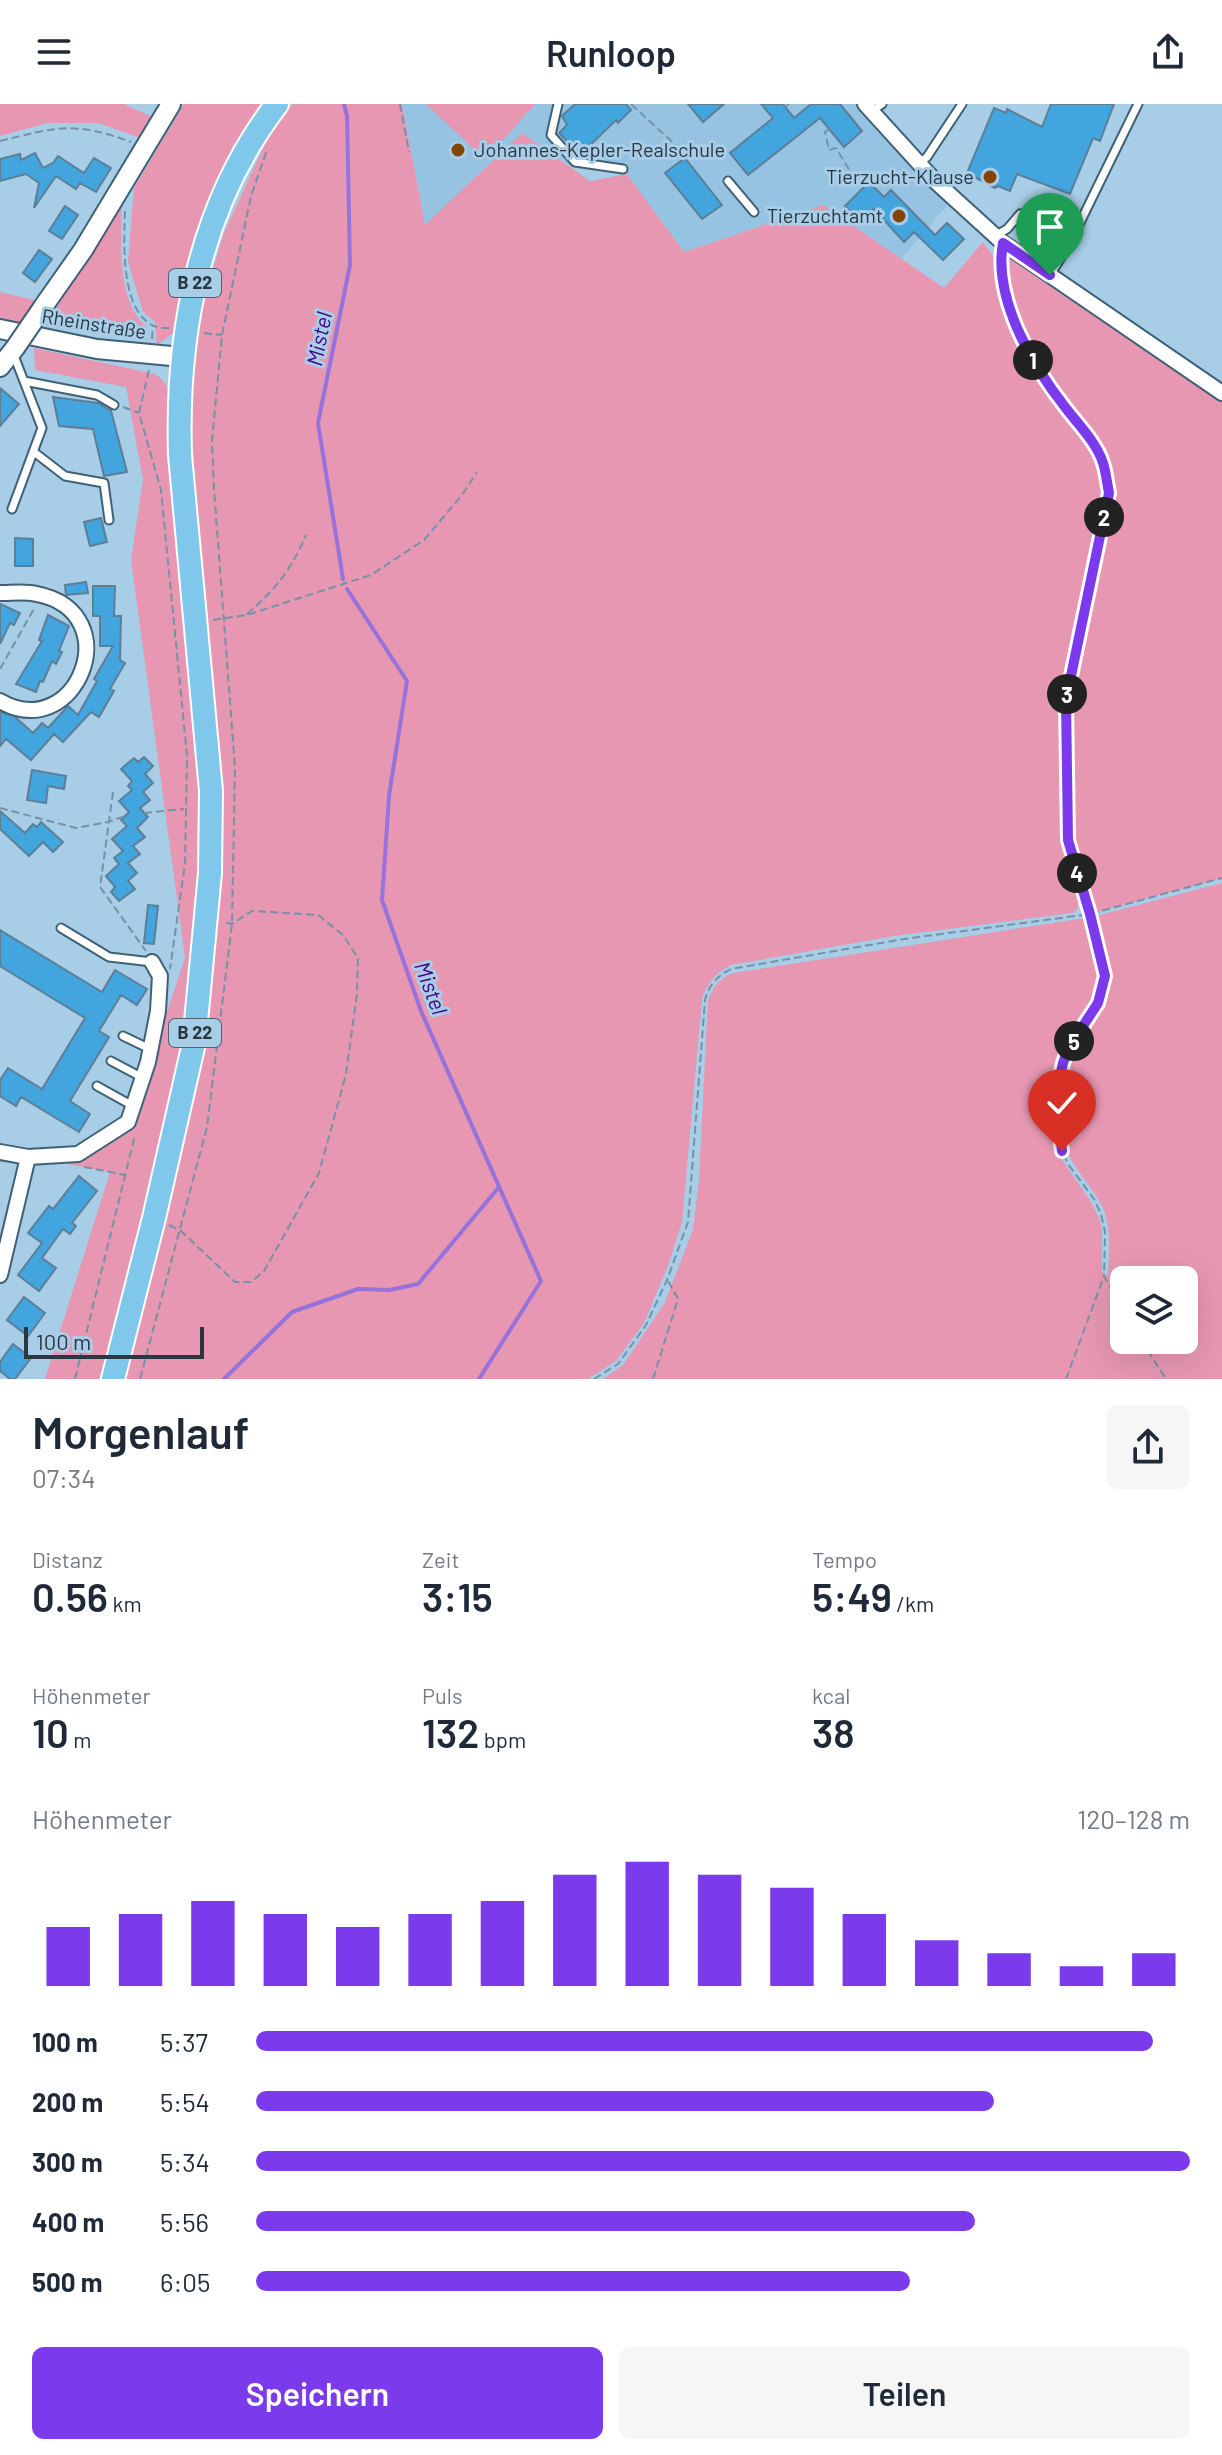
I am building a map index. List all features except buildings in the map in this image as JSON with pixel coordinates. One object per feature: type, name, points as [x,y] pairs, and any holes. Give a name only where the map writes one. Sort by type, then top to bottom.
[{"type":"main road","name":"B 22","points":[[113,1379],[194,1043],[210,873],[211,791],[180,455],[184,330],[209,232],[248,147],[277,104]]},
{"type":"street","points":[[0,367],[130,174],[166,107]]},
{"type":"street","points":[[873,107],[918,164],[999,240],[1222,393]]},
{"type":"street","name":"Rheinstraße","points":[[0,329],[97,349],[182,357]]},
{"type":"street","points":[[0,593],[41,595],[72,612],[86,641],[86,665],[71,691],[51,704],[29,709],[0,701]]},
{"type":"street","points":[[0,1152],[28,1157],[78,1154],[128,1122],[143,1078],[158,1011],[160,976],[152,962]]},
{"type":"street","points":[[0,1275],[28,1157]]},
{"type":"lane","points":[[558,104],[551,135],[575,162],[623,169]]},
{"type":"lane","points":[[918,164],[927,157],[962,104]]},
{"type":"lane","points":[[1050,275],[1069,245],[1138,104]]},
{"type":"lane","points":[[728,181],[754,212]]},
{"type":"lane","points":[[999,240],[1020,214],[1069,245]]},
{"type":"lane","points":[[12,509],[42,428],[14,350]]},
{"type":"lane","points":[[24,381],[97,395],[114,405]]},
{"type":"lane","points":[[34,452],[65,476],[104,483],[109,520]]},
{"type":"lane","points":[[61,928],[109,957],[152,962]]},
{"type":"lane","points":[[123,1036],[150,1049]]},
{"type":"lane","points":[[111,1061],[143,1078]]},
{"type":"lane","points":[[97,1086],[133,1106]]},
{"type":"path","points":[[400,104],[409,152]]},
{"type":"path","points":[[631,104],[682,151],[694,148]]},
{"type":"path","points":[[0,141],[46,130],[80,127],[145,147]]},
{"type":"path","points":[[829,129],[825,137],[829,150],[836,148],[850,171]]},
{"type":"path","points":[[201,332],[222,335],[251,196],[272,140]]},
{"type":"path","points":[[125,211],[124,262],[139,315],[153,326],[173,329]]},
{"type":"path","points":[[999,240],[1010,310],[1020,338],[1048,385],[1103,461],[1109,493],[1066,700],[1068,840],[1103,965],[1103,990],[1063,1063],[1058,1119],[1062,1151],[1101,1214],[1105,1232],[1104,1276],[1066,1379]]},
{"type":"path","points":[[152,335],[153,326]]},
{"type":"path","points":[[149,378],[139,413],[161,490],[187,756],[185,864],[171,967]]},
{"type":"path","points":[[114,405],[139,413]]},
{"type":"path","points":[[195,621],[247,615],[371,575],[424,540],[477,472]]},
{"type":"path","points":[[247,615],[274,591],[294,561],[306,535]]},
{"type":"path","points":[[0,669],[41,595]]},
{"type":"path","points":[[113,792],[100,887],[152,962]]},
{"type":"path","points":[[0,808],[76,828],[125,816]]},
{"type":"path","points":[[144,813],[185,809]]},
{"type":"path","points":[[594,1379],[618,1364],[646,1325],[667,1280],[688,1222],[705,1000],[717,978],[731,969],[904,939],[1090,914],[1222,878]]},
{"type":"path","points":[[181,1231],[235,1282],[251,1282],[264,1271],[319,1173],[346,1074],[357,994],[358,958],[343,935],[318,915],[252,911],[232,924]]},
{"type":"path","points":[[75,1379],[136,1130]]},
{"type":"path","points":[[1104,1276],[1110,1286]]},
{"type":"path","points":[[653,1379],[678,1299],[667,1280]]},
{"type":"path","points":[[1150,1354],[1166,1379]]},
{"type":"shaded area","points":[[0,104],[124,104],[159,120],[146,140],[98,123],[47,123],[0,136]]},
{"type":"shaded area","points":[[184,104],[262,104],[217,193],[204,226],[173,333],[157,345],[155,322],[143,312],[128,261],[134,188]]},
{"type":"shaded area","points":[[293,104],[402,104],[425,225],[522,133],[590,181],[627,174],[684,252],[823,205],[944,288],[983,242],[996,260],[1017,340],[1044,387],[1079,430],[1100,463],[1106,493],[1062,701],[1064,841],[1080,898],[1077,910],[894,936],[731,965],[716,975],[702,1000],[682,1222],[644,1323],[616,1361],[588,1379],[124,1379],[130,1356],[108,1349],[99,1379],[45,1379],[110,1172],[67,1164],[127,1132],[185,958],[131,560],[143,480],[126,387],[35,370],[34,348],[159,377],[167,387],[170,400],[170,483],[195,482],[192,364],[201,312],[223,235],[275,122]]},
{"type":"shaded area","points":[[402,104],[859,104],[950,202],[901,259],[822,205],[684,252],[627,174],[570,166],[522,134],[425,226]]},
{"type":"shaded area","points":[[426,104],[535,104],[486,160]]},
{"type":"shaded area","points":[[122,205],[121,253],[125,287],[137,316],[147,327],[147,340],[42,325]]},
{"type":"shaded area","points":[[1003,243],[1222,393],[1222,878],[1090,914],[1068,840],[1066,700],[1109,493],[1103,462],[1096,448],[1051,390],[1017,330],[1004,286],[1001,264]]},
{"type":"shaded area","points":[[0,292],[38,301],[29,319],[7,326],[0,324]]},
{"type":"shaded area","points":[[1222,883],[1222,1379],[603,1379],[623,1365],[664,1304],[693,1230],[699,1180],[708,1000],[717,984],[733,973],[1085,918],[1100,979],[1096,996],[1065,1047],[1060,1061],[1054,1119],[1061,1158],[1100,1220],[1102,1272],[1108,1276],[1107,1220],[1094,1192],[1069,1155],[1062,1132],[1061,1110],[1066,1064],[1106,992],[1109,974],[1096,916]]},
{"type":"waterway","name":"Mistel","points":[[343,579],[318,423],[350,265],[347,116],[344,104]]},
{"type":"waterway","name":"Mistel","points":[[347,589],[407,681],[389,796],[382,900],[421,1011],[541,1281],[479,1379]]},
{"type":"waterway","points":[[224,1379],[292,1312],[358,1289],[389,1290],[418,1284],[499,1187]]},
{"type":"place","name":"Johannes-Kepler-Realschule","points":[[458,150]]},
{"type":"place","name":"Tierzucht-Klause","points":[[990,177]]},
{"type":"place","name":"Tierzuchtamt","points":[[899,216]]},
{"type":"route","points":[[1050,275],[1003,243],[1000,260],[1010,310],[1020,338],[1048,385],[1103,461],[1109,493],[1066,700],[1068,840],[1105,976],[1098,1003],[1068,1049],[1063,1063],[1058,1119],[1062,1151]]}]
